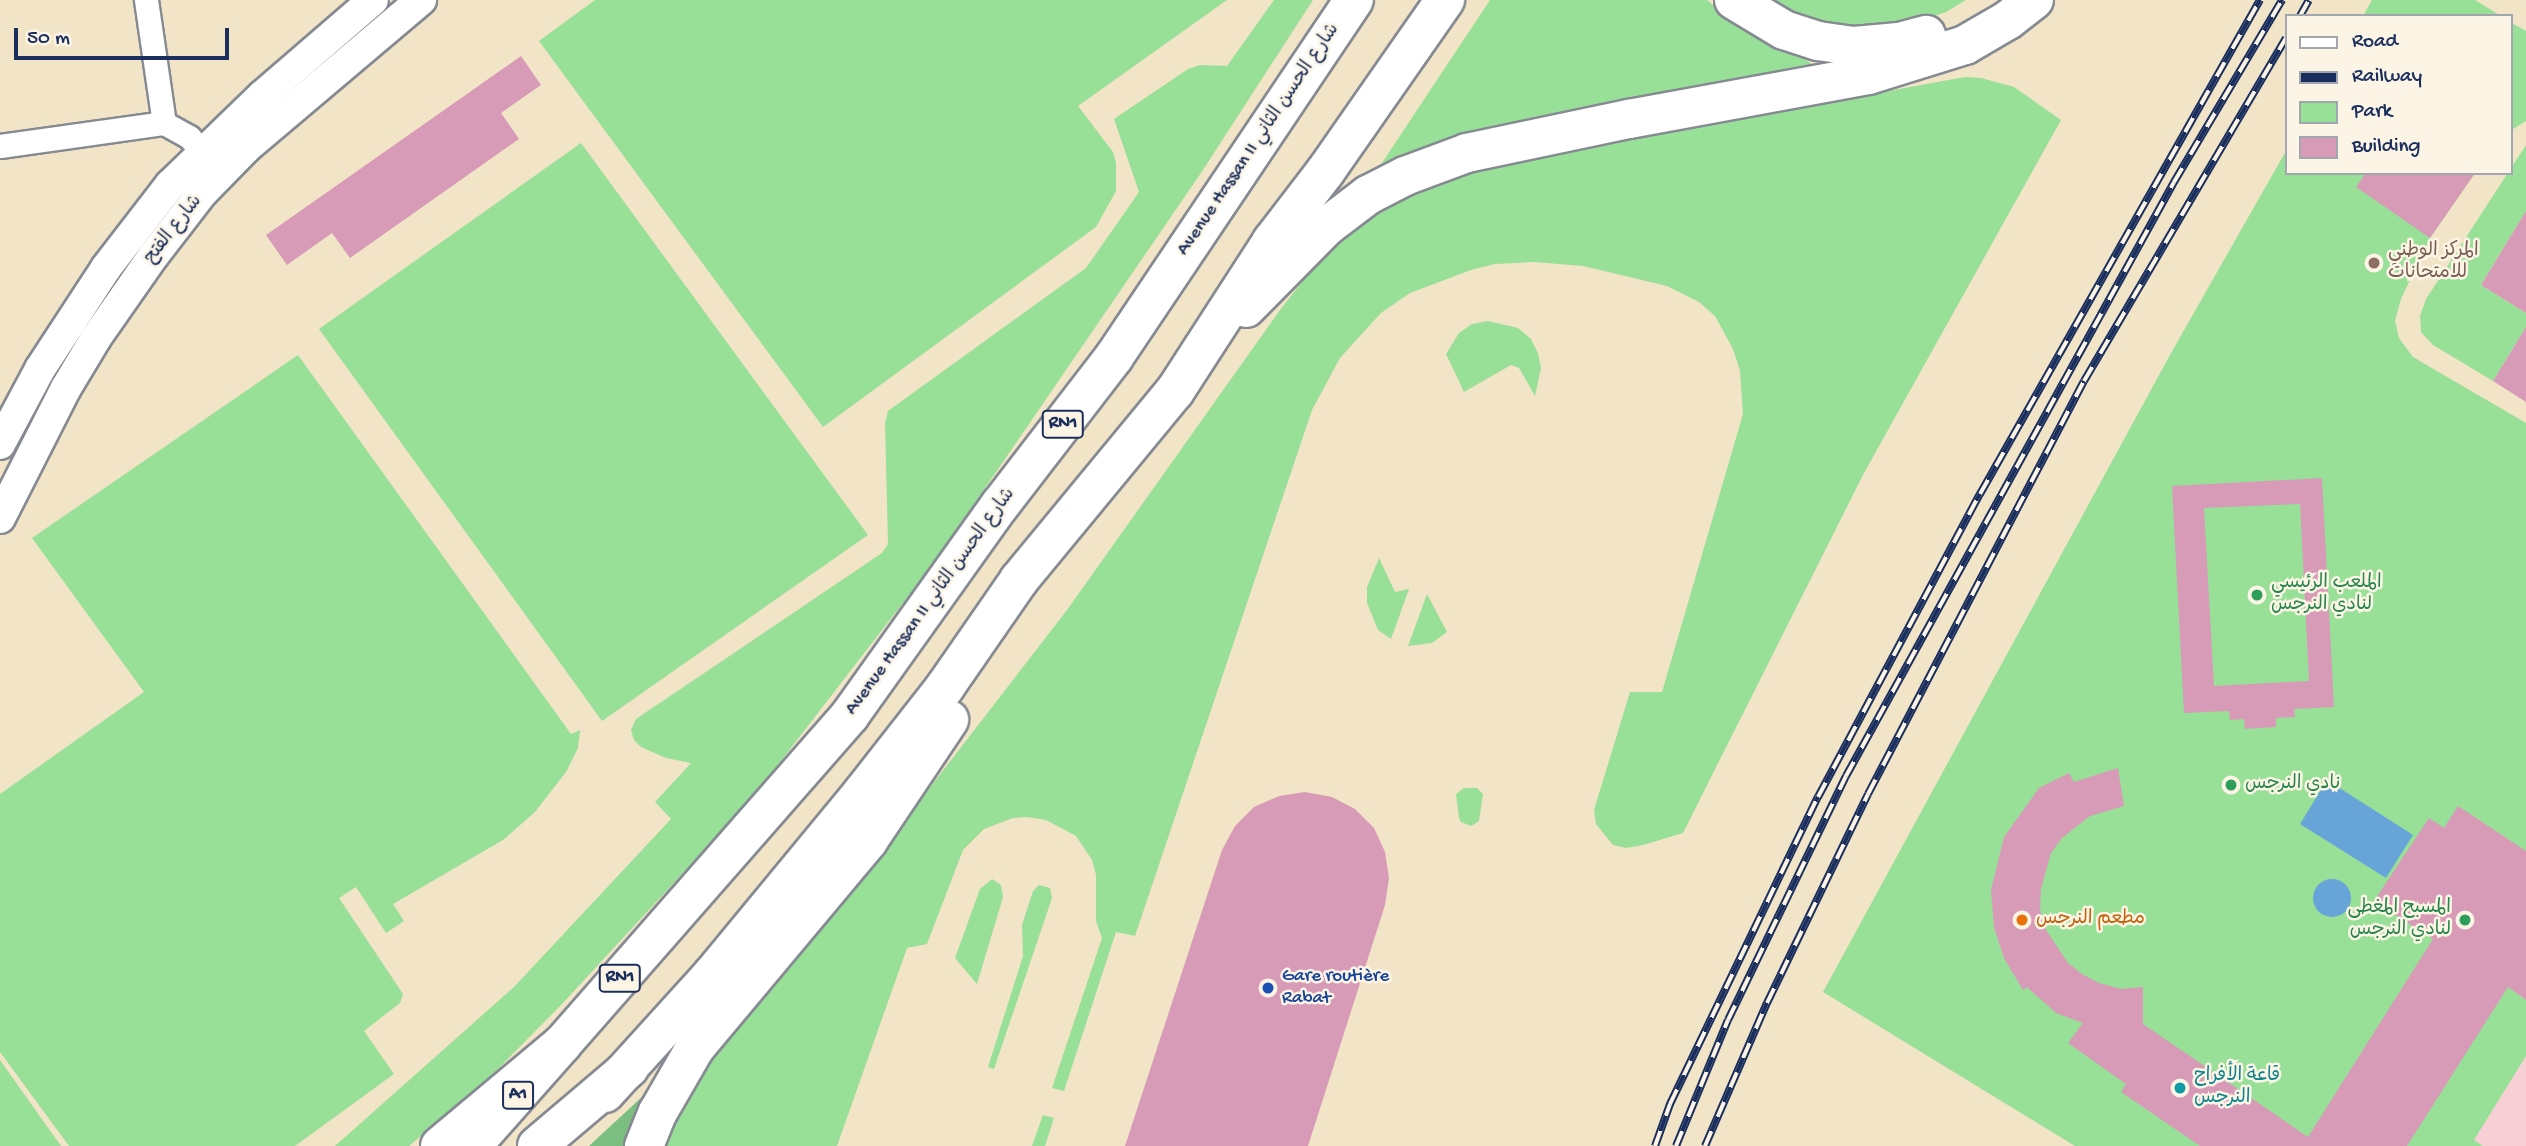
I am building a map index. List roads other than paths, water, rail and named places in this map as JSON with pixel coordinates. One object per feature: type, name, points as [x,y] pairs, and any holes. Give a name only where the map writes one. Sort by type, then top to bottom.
[{"type":"highway","points":[[1324,42],[1335,0]]},
{"type":"highway","name":"Avenue Hassan II شارع الحسن الثاني","points":[[440,1146],[563,1043],[850,715],[1000,505],[1114,357],[1354,0]]},
{"type":"highway","points":[[553,1146],[629,1068],[712,975],[946,687],[1018,580],[1175,391],[1272,241],[1325,172],[1445,0]]},
{"type":"highway","points":[[1734,0],[1784,30],[1818,40],[1854,46],[1899,42],[1931,34],[1969,18],[1993,0]]},
{"type":"highway","points":[[1214,334],[1275,281],[1326,228],[1368,195],[1405,176],[1467,153],[1629,119],[1868,75],[1965,45],[2008,20],[2034,0]]},
{"type":"highway","points":[[644,1146],[657,1112],[695,1048],[868,841],[1038,586],[1079,506]]},
{"type":"highway","name":"A1","points":[[472,1146],[563,1043]]},
{"type":"highway","name":"A1","points":[[537,1146],[629,1068]]},
{"type":"street","points":[[146,0],[164,123]]},
{"type":"street","name":"شارع الفتح","points":[[0,444],[40,369],[106,268],[170,185],[213,162],[421,0]]},
{"type":"street","points":[[369,4],[382,31]]},
{"type":"street","name":"شارع الفتح","points":[[0,518],[66,388],[213,162],[282,77],[369,4]]},
{"type":"street","points":[[0,146],[164,123],[189,137],[213,162]]},
{"type":"street","points":[[0,449],[27,464]]},
{"type":"water","points":[[2327,780],[2413,835],[2386,878],[2300,824]]},
{"type":"water","points":[[2332,879],[2345,885],[2351,898],[2345,911],[2332,917],[2319,911],[2313,898],[2319,885]]},
{"type":"railway","points":[[1655,1146],[1670,1104],[1818,797],[1980,494],[2260,0]]},
{"type":"railway","points":[[1676,1146],[1728,1020],[1846,776],[2174,182],[2282,0]]},
{"type":"railway","points":[[2301,14],[2309,0]]},
{"type":"railway","points":[[1705,1146],[1767,1003],[1868,794],[2084,381],[2284,41]]},
{"type":"place","name":"المركز الوطني للامتحانات","points":[[2374,263]]},
{"type":"place","name":"الملعب الرئيسي لنادي النرجس","points":[[2257,595]]},
{"type":"place","name":"نادي النرجس","points":[[2231,785]]},
{"type":"place","name":"مطعم النرجس","points":[[2022,920]]},
{"type":"place","name":"المسبح المغطى لنادي النرجس","points":[[2465,920]]},
{"type":"place","name":"Gare routière Rabat","points":[[1268,988]]},
{"type":"place","name":"قاعة الأفراح النرجس","points":[[2180,1088]]}]
